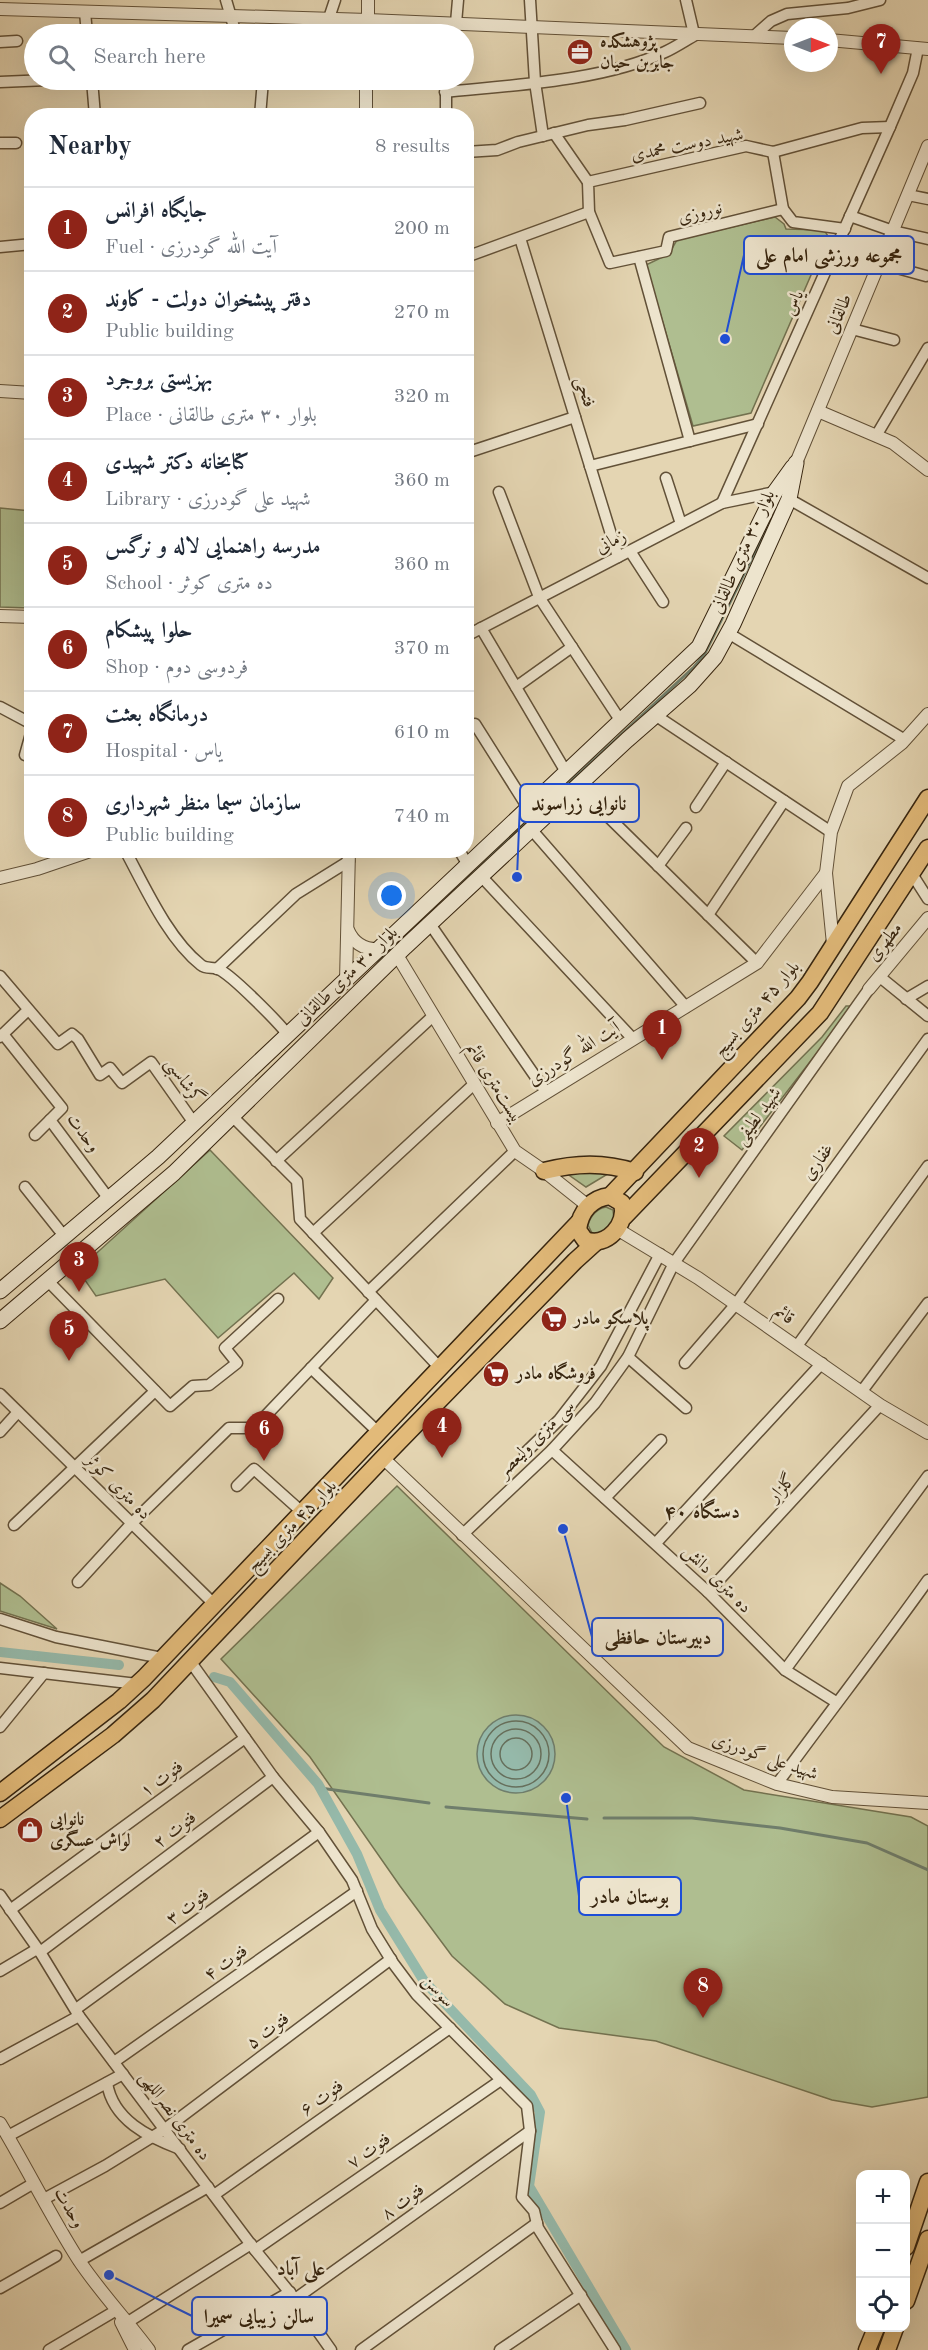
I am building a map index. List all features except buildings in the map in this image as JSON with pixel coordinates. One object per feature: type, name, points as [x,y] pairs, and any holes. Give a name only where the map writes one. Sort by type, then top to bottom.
[{"type":"main road","name":"بلوار ۳۰ متری طالقانی","points":[[0,1291],[109,1199],[194,1123],[699,647],[775,492],[796,463]]},
{"type":"main road","name":"بلوار ۳۰ متری طالقانی","points":[[0,1321],[174,1173],[397,955],[577,786],[690,685],[715,657],[728,633],[789,499],[796,463]]},
{"type":"main road","name":"بلوار ۴۵ متری بسیج","points":[[610,1196],[785,1013],[810,982],[928,798]]},
{"type":"main road","points":[[620,1223],[622,1203],[610,1196],[603,1197],[588,1206],[579,1222],[578,1230],[585,1240],[596,1242],[607,1238],[820,1013],[928,848]]},
{"type":"main road","points":[[383,945],[397,955]]},
{"type":"main road","points":[[346,981],[358,993]]},
{"type":"main road","points":[[544,1171],[584,1164],[618,1167],[635,1172]]},
{"type":"main road","name":"بلوار ۴۵ متری بسیج","points":[[5,1789],[119,1701],[137,1684],[579,1222]]},
{"type":"main road","name":"بلوار ۴۵ متری بسیج","points":[[0,1819],[138,1714],[383,1458],[596,1242]]},
{"type":"main road","points":[[5,1789],[22,1803]]},
{"type":"main road","points":[[910,2235],[928,2182]]},
{"type":"main road","points":[[910,2290],[928,2239]]},
{"type":"main road","points":[[867,2350],[874,2332]]},
{"type":"main road","points":[[887,2350],[894,2332]]},
{"type":"street","points":[[226,0],[234,24]]},
{"type":"street","points":[[329,18],[335,0]]},
{"type":"street","points":[[368,0],[368,24]]},
{"type":"street","points":[[453,24],[458,0]]},
{"type":"street","points":[[530,0],[535,82],[543,136]]},
{"type":"street","points":[[686,0],[696,34]]},
{"type":"street","points":[[754,36],[771,21],[787,14],[848,8],[880,0]]},
{"type":"street","points":[[0,9],[329,18],[416,24]]},
{"type":"street","points":[[84,12],[86,24]]},
{"type":"street","points":[[474,27],[531,27],[784,38]]},
{"type":"street","points":[[474,89],[611,70],[664,53],[696,34]]},
{"type":"street","points":[[0,42],[17,41]]},
{"type":"street","points":[[838,41],[923,48],[928,58]]},
{"type":"street","name":"یاس","points":[[722,503],[923,48]]},
{"type":"street","points":[[0,82],[24,81]]},
{"type":"street","points":[[93,90],[94,108]]},
{"type":"street","points":[[261,108],[262,90]]},
{"type":"street","points":[[366,90],[366,108]]},
{"type":"street","points":[[446,108],[446,92],[464,90]]},
{"type":"street","points":[[474,152],[498,150],[554,133],[700,103]]},
{"type":"street","name":"شهید دوست محمدی","points":[[588,182],[746,146],[773,152],[862,128],[890,127]]},
{"type":"street","points":[[474,254],[589,212],[588,182],[554,133]]},
{"type":"street","points":[[0,143],[16,142]]},
{"type":"street","name":"طالقانی","points":[[796,463],[908,195],[925,161],[928,146]]},
{"type":"street","points":[[773,152],[783,209],[793,222],[845,229]]},
{"type":"street","points":[[908,195],[928,200]]},
{"type":"street","name":"نوروزی","points":[[589,212],[610,263],[666,252],[669,237],[783,209]]},
{"type":"street","points":[[850,216],[893,231],[928,239]]},
{"type":"street","name":"فتحی","points":[[520,238],[618,557]]},
{"type":"street","points":[[0,248],[24,245]]},
{"type":"street","points":[[639,257],[690,441]]},
{"type":"street","points":[[879,263],[926,276]]},
{"type":"street","points":[[852,329],[894,340]]},
{"type":"street","points":[[876,436],[926,354]]},
{"type":"street","points":[[0,391],[24,392]]},
{"type":"street","points":[[818,411],[893,443],[928,470]]},
{"type":"street","points":[[474,450],[575,417]]},
{"type":"street","points":[[590,466],[758,424]]},
{"type":"street","points":[[666,478],[681,524]]},
{"type":"street","points":[[499,492],[539,597],[620,720]]},
{"type":"street","name":"زمانی","points":[[474,632],[722,503],[775,492]]},
{"type":"street","points":[[789,499],[928,578]]},
{"type":"street","points":[[630,550],[663,602]]},
{"type":"street","points":[[0,616],[24,617]]},
{"type":"street","points":[[481,628],[566,772]]},
{"type":"street","points":[[728,633],[905,740]]},
{"type":"street","points":[[516,687],[572,646]]},
{"type":"street","points":[[0,707],[24,720]]},
{"type":"street","points":[[833,944],[826,873],[831,832],[848,786],[905,740],[928,714]]},
{"type":"street","points":[[655,715],[831,832]]},
{"type":"street","points":[[474,725],[528,808]]},
{"type":"street","points":[[696,807],[726,762]]},
{"type":"street","points":[[577,786],[757,963]]},
{"type":"street","points":[[708,915],[784,801]]},
{"type":"street","points":[[658,866],[686,828]]},
{"type":"street","points":[[531,829],[686,1007]]},
{"type":"street","points":[[0,878],[69,858]]},
{"type":"street","points":[[129,858],[166,923],[188,952],[203,967],[217,969],[264,1009],[288,1035]]},
{"type":"street","points":[[217,969],[296,894],[346,858]]},
{"type":"street","points":[[346,981],[349,858]]},
{"type":"street","points":[[464,858],[468,865]]},
{"type":"street","name":"آیت الله گودرزی","points":[[497,1123],[757,963],[826,873]]},
{"type":"street","points":[[912,874],[928,899]]},
{"type":"street","points":[[482,876],[633,1039]]},
{"type":"street","name":"مطهری","points":[[869,989],[928,918]]},
{"type":"street","points":[[430,924],[546,1092]]},
{"type":"street","points":[[347,929],[352,939],[362,946],[383,945]]},
{"type":"street","name":"بیست‌متری قائم","points":[[397,955],[432,1017],[515,1151],[588,1206]]},
{"type":"street","name":"گرشاسبی","points":[[0,976],[58,1044],[72,1034],[78,1038],[100,1075],[110,1068],[122,1083],[151,1062],[194,1123]]},
{"type":"street","points":[[880,977],[928,1016]]},
{"type":"street","points":[[906,999],[928,986]]},
{"type":"street","name":"شهید لطیفی","points":[[674,1263],[869,989]]},
{"type":"street","points":[[2,1035],[28,1010]]},
{"type":"street","points":[[276,1161],[432,1017]]},
{"type":"street","name":"وحدت","points":[[2,1035],[62,1108],[50,1120],[109,1199]]},
{"type":"street","name":"غفاری","points":[[685,1363],[736,1304],[928,1039]]},
{"type":"street","points":[[313,1233],[473,1085]]},
{"type":"street","points":[[232,1116],[297,1181],[300,1219],[440,1368]]},
{"type":"street","points":[[35,1135],[50,1120]]},
{"type":"street","points":[[78,1582],[132,1523],[229,1428],[254,1428],[311,1368],[372,1296],[515,1151]]},
{"type":"street","points":[[797,1346],[928,1166]]},
{"type":"street","points":[[25,1187],[64,1236]]},
{"type":"street","name":"قائم","points":[[620,1223],[660,1254],[822,1363],[880,1406],[927,1431]]},
{"type":"street","points":[[525,1453],[559,1420],[601,1366],[660,1254]]},
{"type":"street","name":"سی متری ولیعصر","points":[[462,1535],[552,1450],[595,1402],[628,1357],[674,1263]]},
{"type":"street","points":[[48,1280],[170,1406],[193,1386],[209,1385],[237,1363],[225,1348],[278,1299]]},
{"type":"street","points":[[862,1391],[928,1303]]},
{"type":"street","points":[[628,1357],[686,1408]]},
{"type":"street","points":[[656,1543],[822,1363]]},
{"type":"street","points":[[311,1368],[378,1432]]},
{"type":"street","points":[[14,1525],[154,1391]]},
{"type":"street","name":"ده متری کوثر","points":[[0,1394],[214,1604]]},
{"type":"street","name":"گلزار","points":[[708,1592],[880,1406]]},
{"type":"street","points":[[0,1432],[18,1412]]},
{"type":"street","points":[[605,1498],[661,1440]]},
{"type":"street","name":"ده متری دانش","points":[[552,1450],[708,1592],[785,1670],[836,1702]]},
{"type":"street","name":"شهید علی گودرزی","points":[[383,1458],[688,1748],[777,1784],[832,1797],[928,1803]]},
{"type":"street","points":[[237,1486],[254,1469],[302,1512]]},
{"type":"street","points":[[785,1670],[928,1476]]},
{"type":"street","points":[[777,1784],[928,1580]]},
{"type":"street","points":[[0,1619],[56,1637],[162,1658]]},
{"type":"street","name":"سوسن","points":[[190,1661],[273,1777],[319,1832],[352,1880],[372,1929],[417,1995],[527,2106],[530,2131],[522,2197],[534,2211],[537,2223],[615,2350]]},
{"type":"street","points":[[0,1668],[137,1684]]},
{"type":"street","points":[[0,1727],[44,1673]]},
{"type":"street","name":"فتوت ۱","points":[[10,1910],[245,1738]]},
{"type":"street","name":"فتوت ۲","points":[[0,1971],[39,1951],[273,1777]]},
{"type":"street","name":"فتوت ۳","points":[[0,2059],[77,2013],[319,1832]]},
{"type":"street","name":"فتوت ۴","points":[[114,2062],[357,1892]]},
{"type":"street","name":"ده متری نصراللهی","points":[[0,1895],[39,1951],[77,2013],[331,2350]]},
{"type":"street","name":"فتوت ۵","points":[[44,2199],[165,2129],[391,1959]]},
{"type":"street","name":"فتوت ۶","points":[[79,2261],[211,2191],[450,2028]]},
{"type":"street","points":[[8,2136],[123,2074]]},
{"type":"street","name":"فتوت ۷","points":[[128,2322],[253,2247],[501,2080]]},
{"type":"street","points":[[107,2083],[115,2104],[127,2120],[151,2138],[180,2149]]},
{"type":"street","name":"وحدت","points":[[0,2123],[79,2261],[149,2350]]},
{"type":"street","name":"فتوت ۸","points":[[188,2350],[292,2296],[530,2131]]},
{"type":"street","points":[[0,2203],[34,2183]]},
{"type":"street","points":[[361,2350],[537,2223]]},
{"type":"street","points":[[0,2288],[56,2256]]},
{"type":"street","points":[[500,2350],[581,2295]]},
{"type":"street","points":[[49,2350],[115,2309]]},
{"type":"street","name":"وحدت","points":[[115,2309],[135,2350]]},
{"type":"shaded area","points":[[775,217],[784,224],[786,229],[824,230],[828,236],[751,413],[693,426],[646,265],[669,254],[677,240]]},
{"type":"shaded area","points":[[0,508],[24,510],[24,608],[0,607]]},
{"type":"shaded area","points":[[846,1006],[853,1006],[742,1150],[724,1136],[822,1037]]},
{"type":"shaded area","points":[[210,1150],[333,1278],[319,1299],[294,1273],[218,1338],[165,1279],[96,1296],[78,1270]]},
{"type":"shaded area","points":[[588,1170],[606,1175],[586,1187],[566,1173]]},
{"type":"shaded area","points":[[606,1207],[613,1210],[614,1220],[602,1232],[592,1233],[588,1225],[591,1218],[594,1213]]},
{"type":"shaded area","points":[[397,1486],[664,1747],[744,1790],[911,1817],[928,1826],[928,2097],[872,2107],[832,2100],[656,2041],[559,2028],[505,2004],[452,1956],[310,1757],[221,1659]]},
{"type":"shaded area","points":[[0,1583],[20,1596],[57,1629],[0,1611]]},
{"type":"water","points":[[516,1715],[531,1718],[543,1727],[552,1739],[555,1754],[552,1769],[543,1781],[531,1790],[516,1793],[501,1790],[489,1781],[480,1769],[477,1754],[480,1739],[489,1727],[501,1718]]},
{"type":"waterway","points":[[377,961],[694,667],[704,655],[776,509]]},
{"type":"waterway","points":[[0,1652],[119,1665]]},
{"type":"waterway","points":[[214,1677],[230,1682],[318,1784],[357,1854],[380,1910],[424,1981],[531,2095],[540,2112],[529,2186],[626,2350]]},
{"type":"waterway","points":[[320,1788],[429,1803]]},
{"type":"waterway","points":[[446,1807],[587,1819]]},
{"type":"waterway","points":[[604,1818],[692,1818],[780,1828],[867,1843],[928,1870]]},
{"type":"place","name":"پژوهشکده جابربن حیان","points":[[580,52]]},
{"type":"place","name":"درمانگاه بعثت","points":[[881,74]]},
{"type":"place","name":"مجموعه ورزشی امام علی","points":[[725,339]]},
{"type":"place","name":"نانوایی زراسوند","points":[[517,877]]},
{"type":"place","name":"جایگاه افرانس","points":[[662,1060]]},
{"type":"place","name":"دفتر پیشخوان دولت - کاوند","points":[[699,1178]]},
{"type":"place","name":"بهزیستی بروجرد","points":[[79,1292]]},
{"type":"place","name":"پلاسکو مادر","points":[[554,1319]]},
{"type":"place","name":"مدرسه راهنمایی لاله و نرگس","points":[[69,1361]]},
{"type":"place","name":"فروشگاه مادر","points":[[496,1374]]},
{"type":"place","name":"کتابخانه دکتر شهیدی","points":[[442,1458]]},
{"type":"place","name":"حلوا پیشکام","points":[[264,1461]]},
{"type":"place","name":"دبیرستان حافظی","points":[[563,1529]]},
{"type":"place","name":"بوستان مادر","points":[[566,1798]]},
{"type":"place","name":"نانوایی لواش عسگری","points":[[30,1830]]},
{"type":"place","name":"سازمان سیما منظر شهرداری","points":[[703,2018]]},
{"type":"place","name":"سالن زیبایی سمیرا","points":[[109,2275]]},
{"type":"district","name":"۴۰ دستگاه","points":[[702,1513]]},
{"type":"district","name":"علی آباد","points":[[301,2270]]}]
